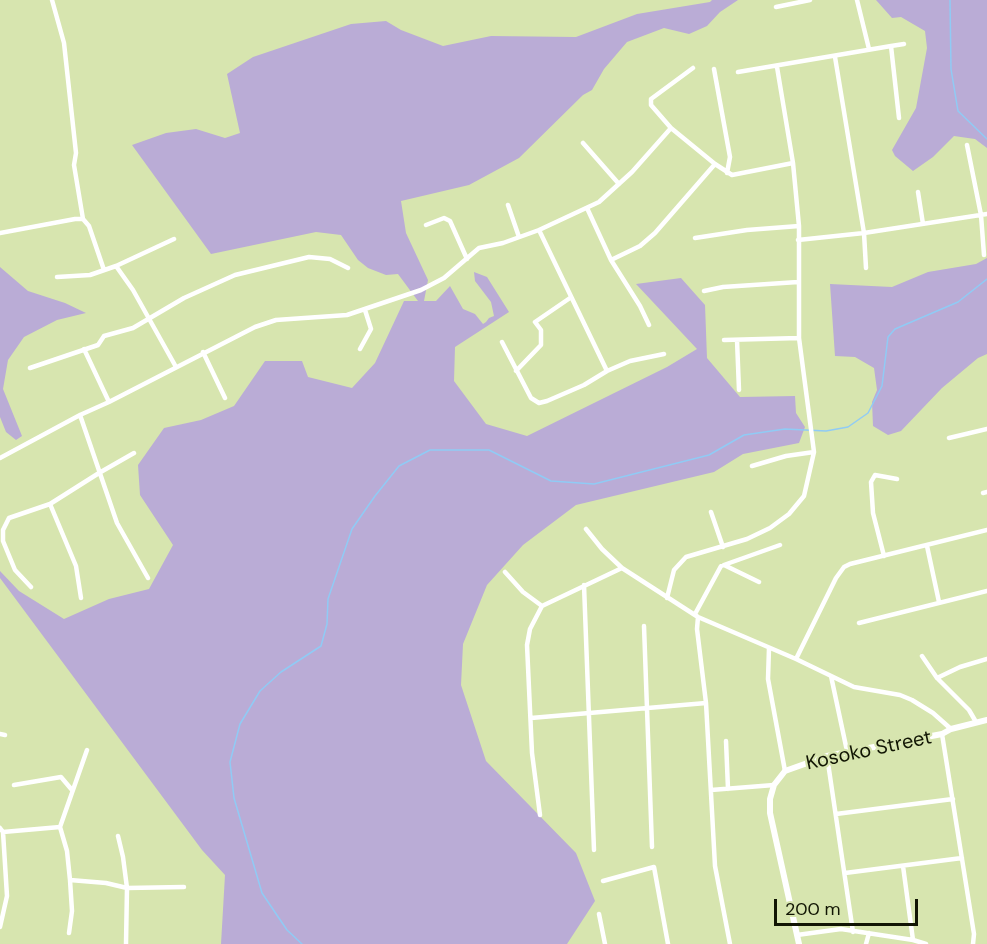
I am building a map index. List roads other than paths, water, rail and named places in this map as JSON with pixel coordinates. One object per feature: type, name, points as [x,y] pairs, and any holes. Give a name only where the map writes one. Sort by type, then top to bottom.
[{"type":"street","points":[[52,0],[64,43],[76,153],[74,165],[83,219],[89,226],[104,270]]},
{"type":"street","points":[[776,7],[810,0]]},
{"type":"street","points":[[857,0],[869,49]]},
{"type":"street","points":[[738,72],[904,44]]},
{"type":"street","points":[[891,46],[899,118]]},
{"type":"street","points":[[835,57],[864,233],[867,268]]},
{"type":"street","points":[[668,598],[674,570],[686,557],[723,548],[770,528],[798,505],[808,485],[814,452],[799,338],[799,226],[793,163],[777,67]]},
{"type":"street","points":[[693,68],[651,99],[653,108],[671,128],[715,164],[737,175],[793,163]]},
{"type":"street","points":[[714,69],[730,157],[727,172]]},
{"type":"street","points":[[0,458],[255,327],[276,320],[347,315],[421,290],[444,278],[479,248],[503,243],[539,230],[599,202],[671,128]]},
{"type":"street","points":[[583,143],[619,184]]},
{"type":"street","points":[[967,145],[984,214],[984,255]]},
{"type":"street","points":[[611,260],[640,246],[656,233],[715,164]]},
{"type":"street","points":[[918,192],[923,224]]},
{"type":"street","points":[[508,205],[519,237]]},
{"type":"street","points":[[587,208],[611,260],[640,306],[649,325]]},
{"type":"street","points":[[798,240],[864,233],[984,214]]},
{"type":"street","points":[[426,225],[444,218],[450,220],[467,259]]},
{"type":"street","points":[[0,233],[83,219]]},
{"type":"street","points":[[695,238],[747,230],[799,226]]},
{"type":"street","points":[[539,230],[607,371]]},
{"type":"street","points":[[57,278],[78,277],[104,270],[174,239]]},
{"type":"street","points":[[30,368],[98,345],[104,336],[133,328],[184,298],[235,275],[309,256],[330,259],[348,268]]},
{"type":"street","points":[[116,266],[133,290],[176,367]]},
{"type":"street","points":[[704,291],[723,286],[798,282]]},
{"type":"street","points":[[516,371],[541,345],[541,330],[535,322],[570,298]]},
{"type":"street","points":[[360,349],[371,328],[365,309]]},
{"type":"street","points":[[724,340],[799,338]]},
{"type":"street","points":[[737,340],[739,390]]},
{"type":"street","points":[[502,342],[531,398],[539,403],[584,385],[630,361],[664,354]]},
{"type":"street","points":[[84,349],[109,402]]},
{"type":"street","points":[[203,352],[225,398]]},
{"type":"street","points":[[80,415],[117,523],[148,578]]},
{"type":"street","points":[[949,438],[987,429]]},
{"type":"street","points":[[752,466],[786,456],[814,452]]},
{"type":"street","points":[[31,587],[21,580],[3,541],[3,530],[9,518],[50,504],[134,453]]},
{"type":"street","points":[[884,556],[873,513],[871,483],[875,475],[897,479]]},
{"type":"street","points":[[50,504],[76,566],[81,598]]},
{"type":"street","points":[[711,512],[723,548]]},
{"type":"street","points":[[586,529],[602,549],[622,568],[696,616],[796,658],[854,687],[900,695],[912,700],[933,713],[951,729]]},
{"type":"street","points":[[796,658],[836,578],[844,567],[987,530]]},
{"type":"street","points":[[730,944],[715,866],[706,703],[696,616],[723,565],[780,545]]},
{"type":"street","points":[[927,546],[939,602]]},
{"type":"street","points":[[723,565],[759,582]]},
{"type":"street","points":[[540,814],[532,753],[527,645],[530,629],[542,606],[622,568]]},
{"type":"street","points":[[506,572],[523,592],[542,606]]},
{"type":"street","points":[[585,585],[594,850]]},
{"type":"street","points":[[859,623],[987,591]]},
{"type":"street","points":[[644,626],[651,847]]},
{"type":"street","points":[[769,648],[768,679],[785,771]]},
{"type":"street","points":[[922,656],[937,678],[969,710],[976,722]]},
{"type":"street","points":[[937,678],[960,667],[987,659]]},
{"type":"street","points":[[831,676],[847,751]]},
{"type":"street","points":[[531,718],[706,703]]},
{"type":"street","name":"Kosoko Street","points":[[774,785],[785,771],[827,756],[942,734],[951,729],[987,720]]},
{"type":"street","points":[[942,734],[974,934],[973,944]]},
{"type":"street","points":[[726,741],[728,789]]},
{"type":"street","points":[[69,933],[72,910],[70,880],[67,851],[60,826],[87,750]]},
{"type":"street","points":[[827,756],[853,932]]},
{"type":"street","points":[[14,785],[61,777],[72,790]]},
{"type":"street","points":[[711,790],[774,785],[770,799],[770,813],[799,944]]},
{"type":"street","points":[[836,814],[953,799]]},
{"type":"street","points":[[0,927],[7,896],[2,830],[60,826]]},
{"type":"street","points":[[117,836],[123,857],[127,888],[126,944]]},
{"type":"street","points":[[845,873],[962,858]]},
{"type":"street","points":[[903,866],[913,940]]},
{"type":"street","points":[[603,881],[654,867],[668,944]]},
{"type":"street","points":[[70,880],[106,883],[127,888],[184,887]]},
{"type":"street","points":[[599,914],[605,944]]},
{"type":"street","points":[[797,935],[841,929],[926,944]]},
{"type":"street","points":[[866,944],[868,933]]},
{"type":"waterway","points":[[950,0],[951,69],[958,111],[987,139]]},
{"type":"waterway","points":[[302,944],[287,930],[262,893],[234,798],[230,762],[240,724],[260,691],[281,672],[321,646],[327,624],[328,599],[352,529],[399,466],[430,450],[489,450],[551,481],[594,484],[709,455],[744,435],[785,429],[826,431],[848,427],[868,413],[882,386],[888,337],[895,329],[958,302],[987,279]]}]
